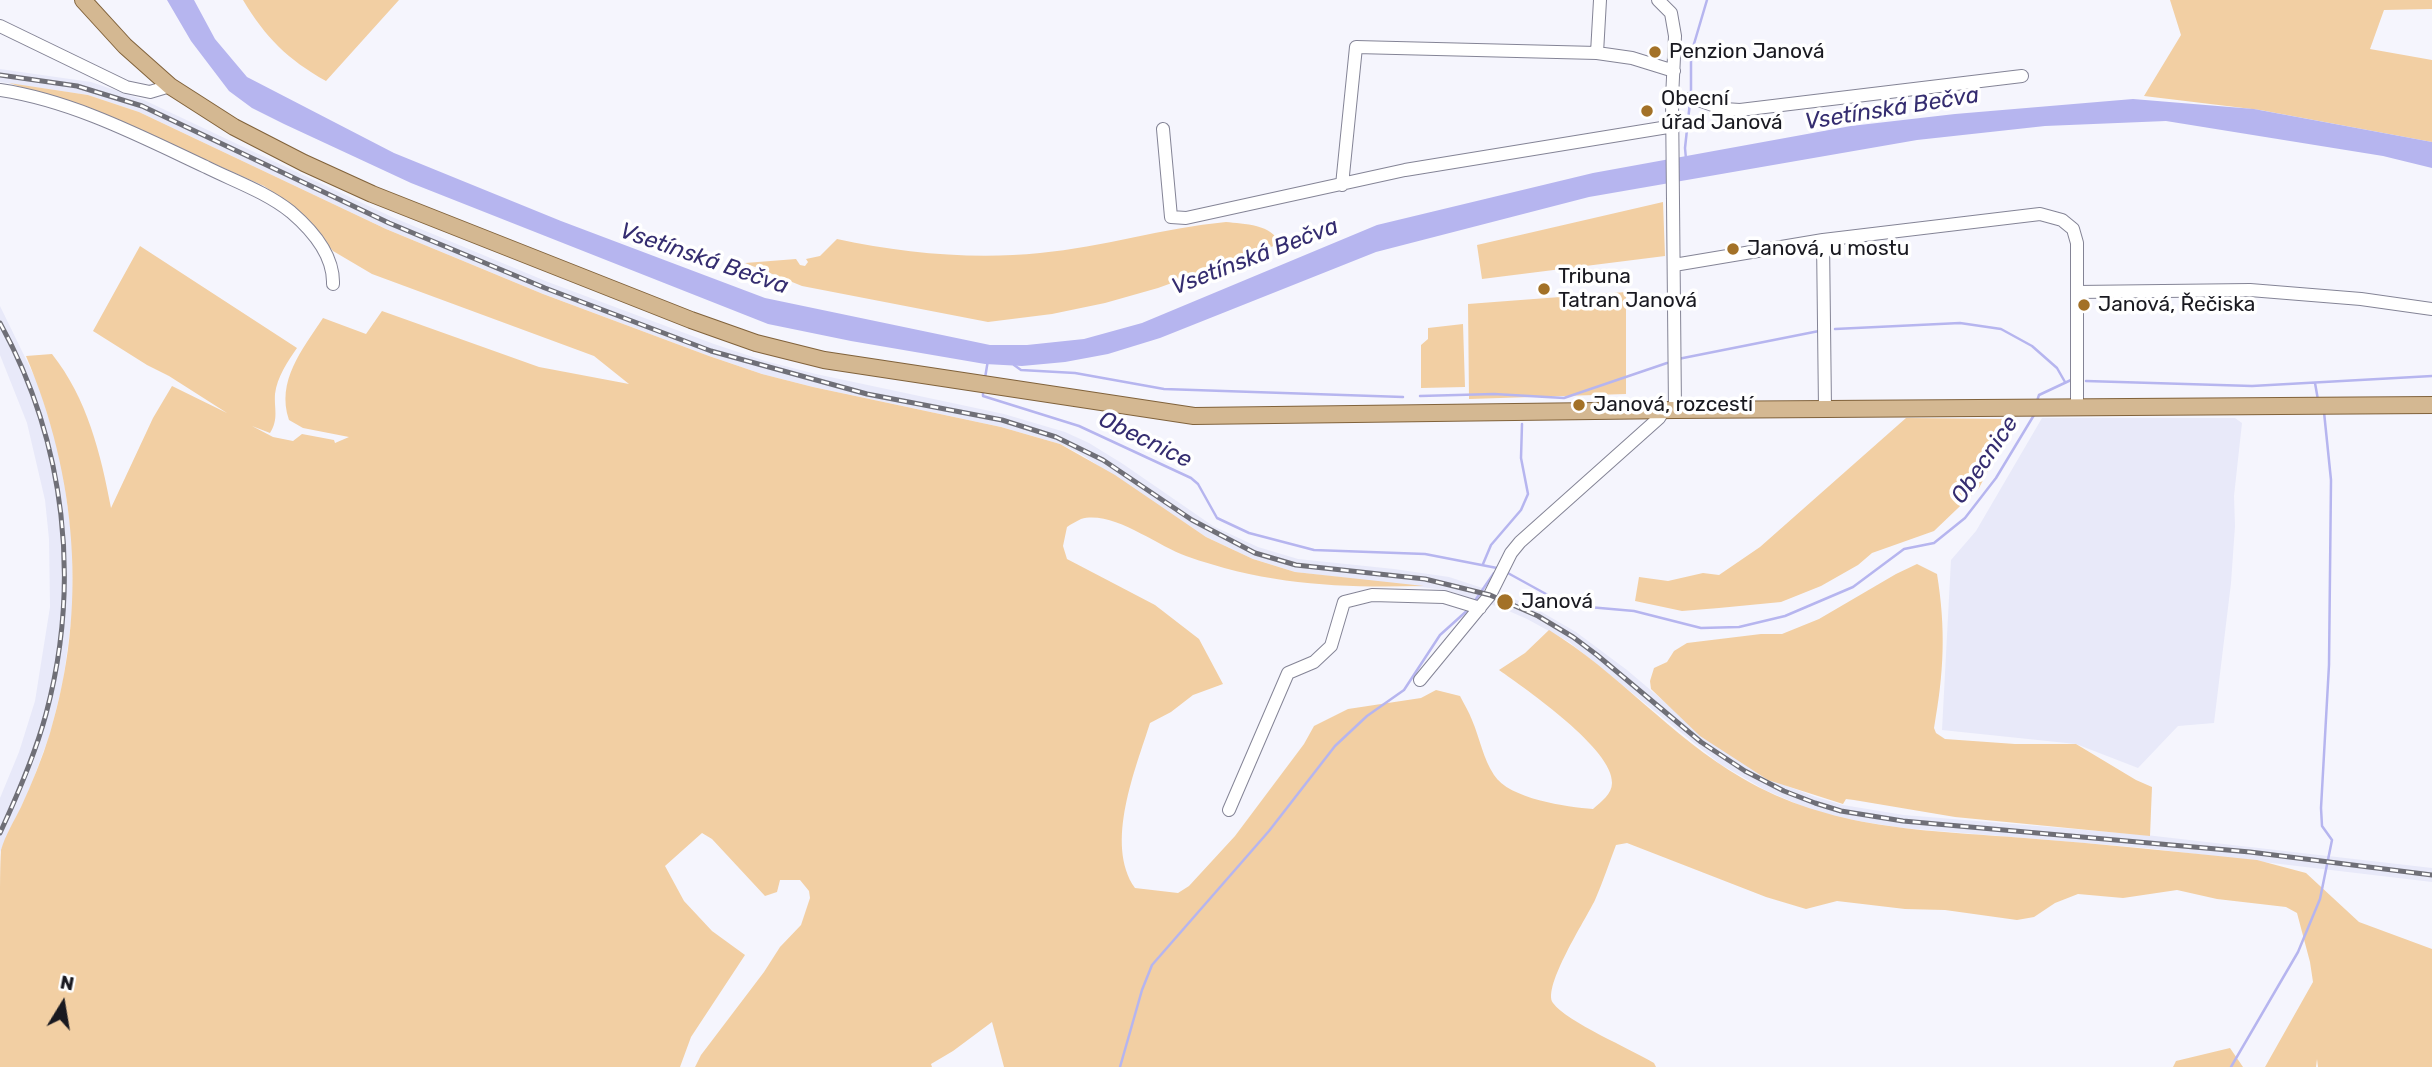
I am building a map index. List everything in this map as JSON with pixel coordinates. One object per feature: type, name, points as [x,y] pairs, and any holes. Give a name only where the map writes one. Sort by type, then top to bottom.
[{"type":"main road","points":[[83,0],[125,47],[170,86],[234,127],[340,180],[711,327],[803,356],[1194,416],[2432,405]]},
{"type":"street","points":[[1597,53],[1600,0]]},
{"type":"street","points":[[1420,680],[1490,595],[1520,542],[1669,410],[1674,261],[1674,130],[1678,98],[1674,71],[1673,19],[1667,8],[1658,0]]},
{"type":"street","points":[[0,26],[126,87],[150,92],[170,86]]},
{"type":"street","points":[[1342,184],[1356,47],[1597,53],[1632,58],[1674,71]]},
{"type":"street","points":[[1678,98],[1740,110],[2022,76]]},
{"type":"street","points":[[0,90],[71,108],[122,128],[276,202],[291,213],[319,242],[332,266],[332,284]]},
{"type":"street","points":[[1163,129],[1171,217],[1186,218],[1405,170],[1674,130]]},
{"type":"street","points":[[1674,261],[1823,240],[2049,215],[2067,224],[2076,236],[2077,407]]},
{"type":"street","points":[[1823,240],[1825,409]]},
{"type":"street","points":[[2077,292],[2250,290],[2361,299],[2432,309]]},
{"type":"street","points":[[1229,810],[1288,673],[1314,662],[1331,646],[1344,601],[1372,595],[1444,597],[1480,608]]},
{"type":"shaded area","points":[[243,0],[399,0],[326,81],[278,46],[260,26]]},
{"type":"shaded area","points":[[2170,0],[2432,0],[2432,9],[2384,10],[2370,49],[2432,60],[2432,142],[2260,110],[2144,96],[2181,35]]},
{"type":"shaded area","points":[[0,69],[91,82],[144,100],[392,217],[548,282],[714,344],[816,374],[1004,414],[1065,432],[1123,464],[1213,526],[1258,547],[1298,559],[1449,577],[1507,596],[1533,607],[1576,632],[1627,670],[1706,737],[1787,786],[1816,797],[1843,805],[1904,815],[2146,835],[2432,868],[2432,882],[2145,848],[1902,828],[1840,818],[1811,810],[1765,790],[1720,764],[1569,642],[1502,608],[1446,590],[1295,572],[1253,559],[1206,537],[1082,455],[1060,444],[1001,427],[813,387],[762,374],[709,356],[543,294],[386,229],[139,112],[88,95],[0,82]]},
{"type":"shaded area","points":[[9,83],[88,95],[139,112],[386,229],[543,294],[709,356],[762,374],[813,387],[1001,427],[1060,444],[1115,475],[1206,537],[1253,559],[1295,572],[1424,586],[1332,585],[1274,579],[1186,556],[1135,530],[1107,520],[1081,519],[1067,527],[1063,546],[1067,559],[1155,605],[1199,639],[1223,684],[1193,695],[1171,712],[1150,723],[1131,783],[1122,828],[1126,870],[1135,888],[1178,893],[1189,886],[1235,836],[1304,744],[1314,726],[1348,709],[1421,698],[1436,690],[1460,696],[1471,717],[1487,762],[1501,783],[1539,800],[1593,809],[1603,801],[1612,787],[1609,769],[1599,754],[1566,721],[1499,670],[1525,653],[1549,630],[1598,665],[1716,762],[1776,795],[1810,808],[1844,818],[1914,829],[2257,860],[2306,873],[2359,922],[2432,949],[2432,1067],[2318,1067],[2317,1059],[2316,1067],[2265,1067],[2313,982],[2297,913],[2286,907],[2217,899],[2177,890],[2123,898],[2078,894],[2055,903],[2034,917],[2017,920],[1945,910],[1905,909],[1837,901],[1806,909],[1766,897],[1627,843],[1616,845],[1595,900],[1559,968],[1551,995],[1553,1003],[1571,1018],[1654,1063],[1656,1067],[1004,1067],[992,1022],[931,1064],[932,1067],[695,1067],[780,947],[801,925],[810,898],[809,891],[800,880],[780,880],[777,892],[765,896],[712,839],[702,833],[665,866],[684,901],[712,931],[745,955],[691,1037],[680,1067],[0,1067],[1,850],[33,780],[50,733],[62,686],[73,590],[66,495],[57,448],[26,356],[52,354],[75,389],[91,427],[111,508],[153,418],[172,386],[227,413],[93,331],[140,246],[297,348],[278,381],[273,428],[270,433],[252,426],[273,437],[293,441],[302,434],[334,440],[335,443],[349,437],[303,428],[289,420],[286,392],[293,366],[323,318],[366,334],[382,311],[539,367],[629,384],[594,356],[372,274],[333,251],[298,210],[264,186],[100,113]]},
{"type":"shaded area","points":[[1663,202],[1665,256],[1482,279],[1477,245]]},
{"type":"shaded area","points":[[1226,222],[1265,229],[1276,237],[1279,244],[1158,288],[1105,303],[1052,314],[988,322],[802,286],[745,263],[796,259],[800,265],[805,266],[808,262],[806,259],[820,256],[837,239],[938,254],[1015,255],[1063,250]]},
{"type":"shaded area","points":[[1626,292],[1626,394],[1469,399],[1468,304]]},
{"type":"shaded area","points":[[0,306],[38,384],[60,454],[72,537],[73,608],[63,682],[50,734],[30,788],[0,852],[0,798],[19,752],[35,701],[50,607],[49,539],[45,500],[27,423],[0,355]]},
{"type":"shaded area","points":[[1463,324],[1465,387],[1421,388],[1421,345],[1428,339],[1428,328]]},
{"type":"shaded area","points":[[1906,418],[2009,419],[1999,449],[1979,488],[1934,531],[1872,553],[1858,565],[1821,586],[1781,602],[1682,611],[1635,601],[1639,577],[1668,581],[1703,573],[1719,575],[1760,547]]},
{"type":"shaded area","points":[[2042,418],[2235,418],[2242,423],[2234,496],[2231,583],[2214,723],[2178,726],[2138,768],[2076,744],[1942,730],[1951,560],[1976,531]]},
{"type":"shaded area","points":[[1917,564],[1937,574],[1940,594],[1943,651],[1934,728],[1936,733],[1945,739],[2015,744],[2076,744],[2152,787],[2150,836],[1955,817],[1846,799],[1843,804],[1768,780],[1700,736],[1651,689],[1650,681],[1654,668],[1667,662],[1674,651],[1687,643],[1782,634],[1819,619]]},
{"type":"shaded area","points":[[2230,1048],[2243,1067],[2173,1067],[2176,1061]]},
{"type":"water","points":[[167,0],[194,0],[215,39],[247,77],[394,153],[561,221],[765,298],[990,345],[1027,345],[1084,339],[1142,323],[1377,225],[1593,173],[1851,126],[2133,99],[2254,109],[2432,142],[2432,168],[2383,156],[2166,121],[2045,126],[1917,140],[1589,197],[1376,252],[1160,338],[1108,354],[1022,366],[985,364],[768,324],[411,183],[252,108],[229,91],[191,41]]},
{"type":"waterway","points":[[1691,96],[1691,54],[1707,0]]},
{"type":"waterway","points":[[1686,159],[1690,102]]},
{"type":"waterway","points":[[1835,329],[1960,323],[2001,329],[2032,346],[2057,368],[2065,382]]},
{"type":"waterway","points":[[1678,359],[1819,331]]},
{"type":"waterway","name":"Obecnice","points":[[985,378],[988,360]]},
{"type":"waterway","points":[[1420,396],[1494,394],[1564,398],[1667,363]]},
{"type":"waterway","points":[[1014,365],[1021,370],[1075,373],[1164,389],[1403,397]]},
{"type":"waterway","name":"Obecnice","points":[[2086,381],[2252,386],[2432,376]]},
{"type":"waterway","name":"Obecnice","points":[[2037,401],[2039,395],[2071,380]]},
{"type":"waterway","points":[[2315,383],[2318,400]]},
{"type":"waterway","name":"Obecnice","points":[[983,392],[983,396],[1079,426],[1191,478],[1198,484],[1217,518],[1249,533],[1314,550],[1425,554],[1497,568]]},
{"type":"waterway","points":[[2231,1067],[2298,952],[2320,899],[2332,840],[2322,826],[2321,808],[2329,665],[2331,480],[2324,412]]},
{"type":"waterway","name":"Obecnice","points":[[1506,572],[1566,605],[1634,611],[1701,628],[1739,627],[1785,616],[1853,587],[1904,549],[1934,543],[1965,518],[1996,478],[2034,415]]},
{"type":"waterway","name":"Obecnice","points":[[1483,564],[1491,545],[1521,510],[1528,494],[1521,458],[1522,424]]},
{"type":"waterway","points":[[1474,602],[1494,573]]},
{"type":"waterway","points":[[1120,1067],[1152,965],[1269,831],[1335,746],[1367,716],[1404,690],[1440,635],[1470,608]]},
{"type":"railway","points":[[0,75],[77,86],[142,106],[389,223],[545,288],[711,351],[867,394],[1002,420],[1056,437],[1103,460],[1192,520],[1255,553],[1296,565],[1425,579],[1490,595],[1538,616],[1573,637],[1701,742],[1745,771],[1815,803],[1841,811],[1903,821],[2250,852],[2432,875]]},
{"type":"railway","points":[[0,323],[40,416],[53,465],[61,514],[64,564],[63,615],[57,665],[46,714],[26,774],[0,833]]},
{"type":"place","name":"Penzion Janová","points":[[1655,52]]},
{"type":"place","name":"Obecní úřad Janová","points":[[1647,111]]},
{"type":"place","name":"Janová, u mostu","points":[[1733,249]]},
{"type":"place","name":"Tribuna Tatran Janová","points":[[1544,289]]},
{"type":"place","name":"Janová, Řečiska","points":[[2084,305]]},
{"type":"place","name":"Janová, rozcestí","points":[[1579,405]]},
{"type":"place","name":"Janová","points":[[1505,602]]},
{"type":"water label","name":"Vsetínská Bečva","points":[[1892,109]]},
{"type":"water label","name":"Vsetínská Bečva","points":[[1255,257]]},
{"type":"water label","name":"Vsetínská Bečva","points":[[704,259]]}]
